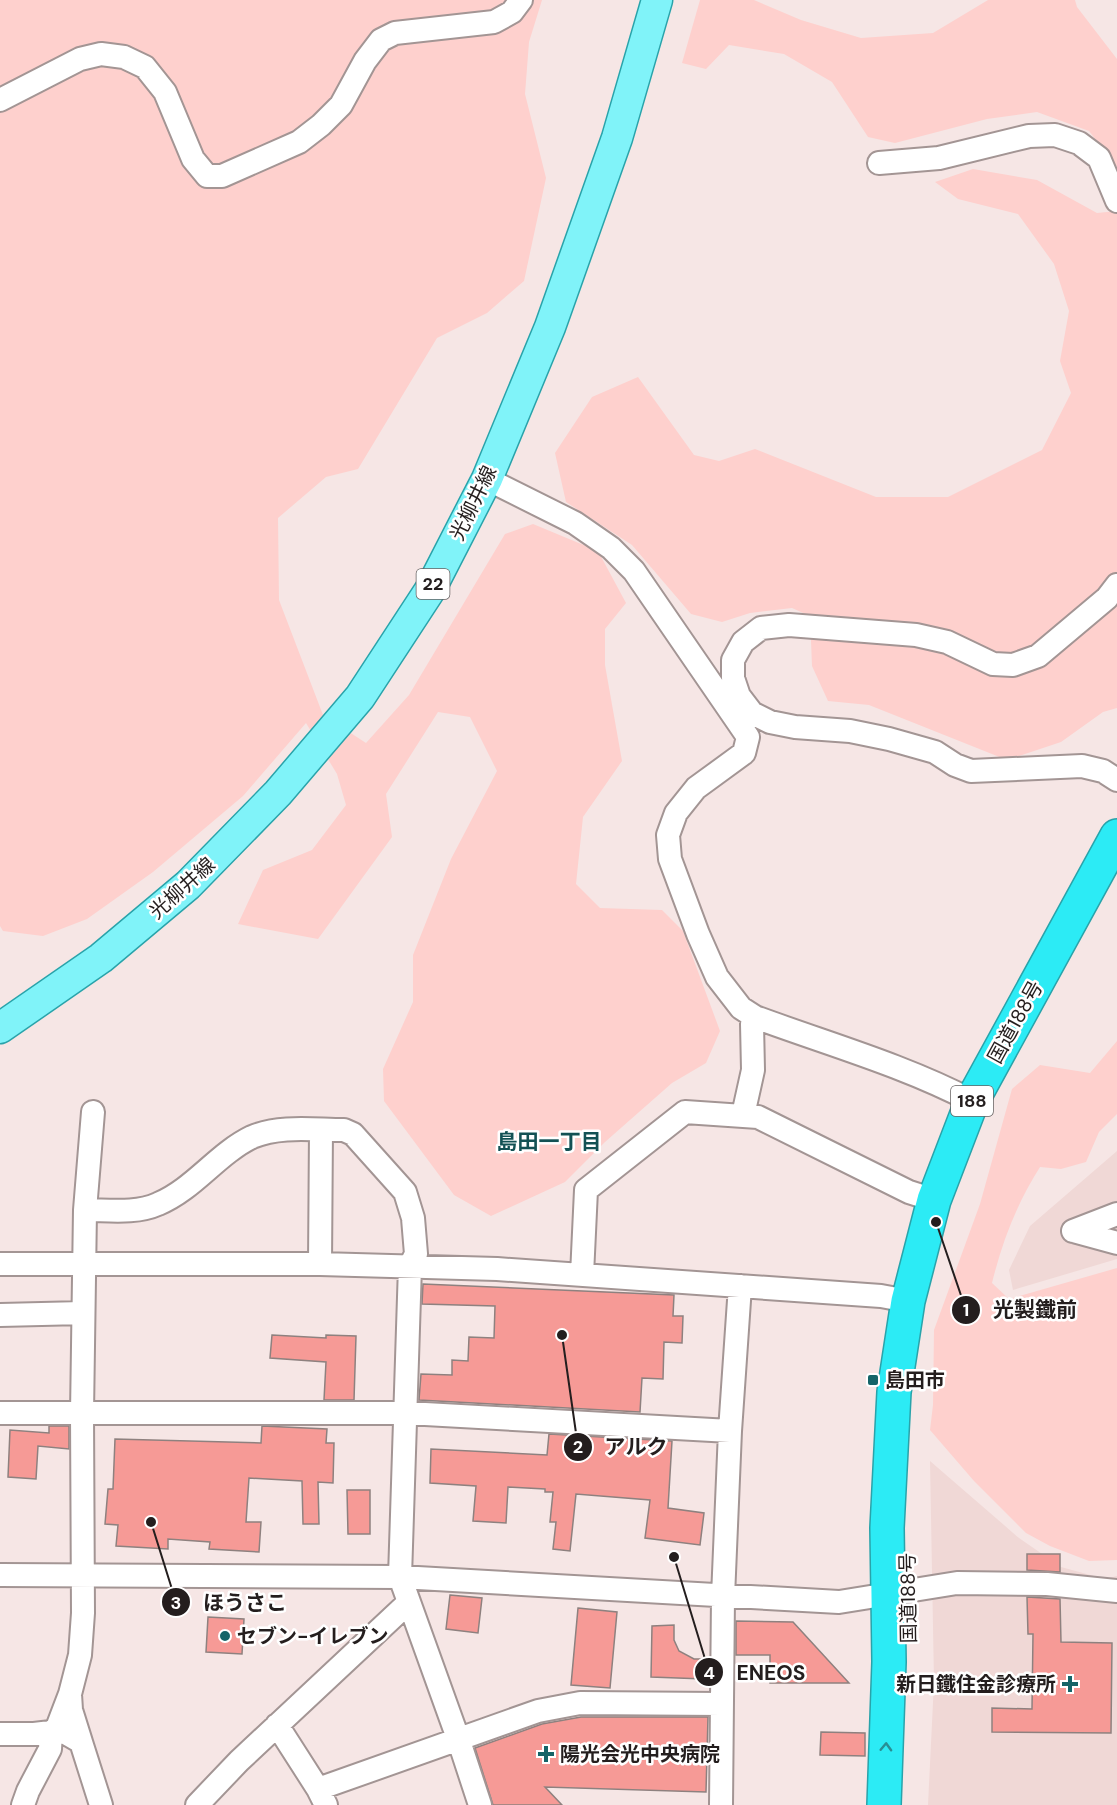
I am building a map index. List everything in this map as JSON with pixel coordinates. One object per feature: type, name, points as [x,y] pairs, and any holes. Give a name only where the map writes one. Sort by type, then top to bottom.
[{"type":"highway","name":"国道188号","points":[[884,1805],[889,1662],[906,1526],[894,1392],[908,1301],[934,1200],[972,1101],[1117,836]]},
{"type":"highway","name":"国道188号","points":[[899,1592],[910,1659],[906,1805]]},
{"type":"main road","name":"光柳井線","points":[[0,1028],[101,958],[188,885],[278,793],[360,697],[430,590],[487,479],[554,316],[617,138],[657,0]]},
{"type":"street","points":[[0,100],[80,59],[101,54],[124,57],[145,67],[165,92],[193,159],[207,176],[222,176],[299,142],[321,125],[341,105],[365,61],[381,40],[395,33],[494,22],[512,12],[520,0]]},
{"type":"street","points":[[879,163],[939,158],[1029,136],[1054,135],[1079,143],[1099,158],[1117,201]]},
{"type":"street","points":[[487,479],[575,524],[611,548],[634,571],[748,738],[744,753],[696,788],[676,813],[668,835],[670,859],[698,934],[717,977],[741,1008],[755,1017],[871,1057],[953,1090],[972,1101]]},
{"type":"street","points":[[1117,585],[1107,598],[1038,656],[1013,665],[993,664],[947,642],[916,635],[789,625],[761,628],[743,642],[733,660],[733,678],[739,696],[752,712],[770,722],[795,727],[850,731],[889,740],[935,752],[955,765],[971,771],[1082,766],[1103,771],[1117,780]]},
{"type":"street","points":[[748,738],[766,730],[770,722]]},
{"type":"street","points":[[743,1115],[753,1070],[752,1024],[755,1017]]},
{"type":"street","points":[[582,1275],[586,1190],[685,1112],[758,1117],[909,1192],[934,1200]]},
{"type":"street","points":[[23,1805],[50,1749],[54,1730],[70,1694],[80,1655],[83,1613],[82,1414],[85,1210],[93,1113]]},
{"type":"street","points":[[85,1210],[128,1211],[156,1205],[178,1193],[224,1155],[252,1138],[275,1130],[344,1130],[353,1134],[405,1192],[413,1218],[416,1254],[410,1266],[400,1577],[480,1805]]},
{"type":"street","points":[[320,1264],[321,1130]]},
{"type":"street","points":[[1117,1214],[1073,1231],[1117,1243]]},
{"type":"street","points":[[0,1264],[320,1264],[497,1269],[880,1296],[908,1301]]},
{"type":"street","points":[[721,1805],[723,1597],[730,1431],[740,1286]]},
{"type":"street","points":[[0,1315],[83,1312]]},
{"type":"street","points":[[0,1413],[407,1413],[730,1431]]},
{"type":"street","points":[[0,1575],[400,1577],[839,1602],[957,1583],[1047,1584],[1117,1591]]},
{"type":"street","points":[[197,1805],[277,1725],[408,1603]]},
{"type":"street","points":[[70,1694],[71,1710],[101,1805]]},
{"type":"street","points":[[277,1725],[322,1797],[538,1711],[580,1703],[722,1704]]},
{"type":"street","points":[[0,1734],[34,1734],[54,1730],[81,1742]]},
{"type":"shaded area","points":[[0,0],[542,0],[529,42],[525,94],[546,178],[524,281],[487,313],[437,338],[358,469],[326,477],[278,518],[279,600],[323,715],[366,743],[409,695],[505,534],[533,524],[598,551],[626,603],[605,629],[605,665],[622,761],[583,817],[576,884],[600,908],[662,910],[683,931],[720,1031],[706,1063],[672,1083],[605,1142],[565,1182],[491,1216],[454,1195],[384,1101],[383,1069],[413,1002],[413,955],[451,859],[497,771],[470,717],[438,712],[386,794],[392,837],[318,939],[238,924],[263,870],[312,850],[346,805],[337,774],[306,723],[243,796],[153,872],[87,919],[43,936],[3,931],[0,926]]},
{"type":"shaded area","points":[[700,0],[754,0],[801,20],[861,38],[933,33],[988,0],[1075,0],[1077,7],[1117,59],[1117,167],[1089,131],[1037,112],[987,119],[895,143],[868,137],[832,82],[784,54],[729,45],[706,69],[682,63]]},
{"type":"shaded area","points":[[973,169],[1037,180],[1097,213],[1117,211],[1117,708],[1103,712],[1061,742],[1007,760],[869,705],[828,701],[812,666],[810,616],[792,608],[750,613],[722,622],[691,614],[632,545],[566,502],[555,453],[592,397],[638,377],[694,455],[719,461],[755,449],[876,497],[948,497],[1042,450],[1071,393],[1060,361],[1069,311],[1054,264],[1018,214],[958,199],[935,182]]},
{"type":"shaded area","points":[[1117,1041],[1117,1114],[1099,1132],[1086,1162],[1061,1169],[1040,1167],[1011,1223],[992,1283],[1009,1299],[1117,1268],[1117,1560],[1089,1561],[1050,1546],[1026,1533],[974,1481],[930,1430],[933,1405],[934,1330],[980,1204],[1012,1089],[1040,1065],[1090,1073]]},
{"type":"shaded area","points":[[1117,1151],[1117,1259],[1013,1290],[1009,1270],[1030,1226]]},
{"type":"shaded area","points":[[930,1461],[1019,1538],[1061,1567],[1105,1579],[1117,1576],[1117,1805],[928,1805],[934,1682]]},
{"type":"building","points":[[423,1284],[674,1295],[673,1316],[683,1316],[682,1343],[664,1342],[663,1379],[642,1378],[640,1412],[419,1400],[421,1374],[452,1375],[452,1360],[468,1361],[469,1337],[494,1338],[495,1306],[422,1304]]},
{"type":"building","points":[[272,1335],[326,1338],[326,1335],[356,1336],[354,1400],[324,1400],[326,1362],[270,1358]]},
{"type":"building","points":[[49,1426],[69,1426],[69,1449],[38,1446],[36,1479],[8,1477],[10,1430],[49,1433]]},
{"type":"building","points":[[262,1426],[327,1429],[326,1443],[334,1443],[333,1483],[318,1482],[319,1524],[303,1524],[302,1481],[249,1478],[246,1522],[261,1522],[259,1552],[209,1549],[210,1542],[168,1539],[168,1549],[116,1546],[118,1525],[105,1524],[108,1489],[113,1489],[115,1439],[261,1443]]},
{"type":"building","points":[[549,1434],[672,1441],[668,1508],[704,1513],[700,1545],[645,1538],[650,1500],[576,1494],[570,1551],[553,1549],[556,1522],[550,1522],[553,1492],[545,1492],[545,1489],[508,1487],[506,1523],[473,1521],[476,1486],[430,1483],[431,1449],[547,1455]]},
{"type":"building","points":[[347,1490],[370,1490],[370,1534],[348,1534]]},
{"type":"building","points":[[1027,1554],[1060,1554],[1060,1572],[1027,1570]]},
{"type":"building","points":[[450,1595],[482,1598],[478,1633],[446,1629]]},
{"type":"building","points":[[1027,1597],[1060,1599],[1061,1642],[1112,1643],[1111,1733],[992,1732],[992,1708],[1032,1709],[1033,1634],[1028,1634]]},
{"type":"building","points":[[578,1608],[617,1612],[610,1688],[571,1685]]},
{"type":"building","points":[[208,1617],[244,1619],[242,1654],[206,1652]]},
{"type":"building","points":[[736,1621],[793,1622],[849,1683],[770,1683],[770,1655],[736,1655]]},
{"type":"building","points":[[674,1625],[674,1640],[679,1651],[694,1659],[704,1659],[704,1679],[651,1677],[652,1626]]},
{"type":"building","points":[[581,1717],[708,1717],[706,1792],[545,1787],[562,1805],[493,1805],[475,1748],[542,1724]]},
{"type":"building","points":[[821,1732],[865,1733],[865,1756],[820,1755]]},
{"type":"place","name":"光製鐵前","points":[[936,1222]]},
{"type":"place","name":"アルク","points":[[562,1335]]},
{"type":"place","name":"島田市","points":[[873,1380]]},
{"type":"place","name":"ほうさこ","points":[[151,1522]]},
{"type":"place","name":"ENEOS","points":[[674,1557]]},
{"type":"place","name":"セブン-イレブン","points":[[225,1636]]},
{"type":"place","name":"新日鐵住金診療所","points":[[1070,1684]]},
{"type":"place","name":"陽光会光中央病院","points":[[546,1754]]},
{"type":"district","name":"島田一丁目","points":[[549,1142]]}]
